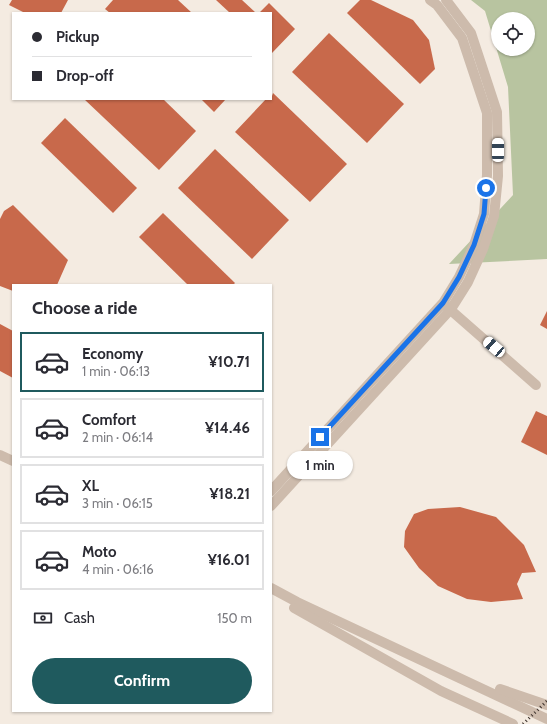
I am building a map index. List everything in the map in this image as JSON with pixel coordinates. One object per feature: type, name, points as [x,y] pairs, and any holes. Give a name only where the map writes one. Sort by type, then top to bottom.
[{"type":"street","points":[[272,490],[447,306],[474,245],[484,214],[488,175],[487,113],[462,38],[437,5],[430,0]]},
{"type":"street","points":[[272,505],[468,282],[483,249],[494,216],[498,176],[498,112],[471,33],[446,0]]},
{"type":"street","points":[[447,306],[536,385]]},
{"type":"street","points":[[0,455],[12,461]]},
{"type":"street","points":[[0,462],[12,468]]},
{"type":"street","points":[[272,589],[311,609],[542,719]]},
{"type":"street","points":[[272,597],[441,691],[513,724]]},
{"type":"street","points":[[294,608],[542,719]]},
{"type":"street","points":[[311,609],[509,693],[547,705]]},
{"type":"green space","points":[[471,0],[547,0],[547,259],[449,264],[513,195],[508,87],[499,56],[535,56],[535,12],[491,12],[491,31],[485,11]]},
{"type":"building","points":[[12,0],[68,0],[62,12],[23,12],[9,5]]},
{"type":"building","points":[[113,0],[178,0],[191,12],[109,12],[105,9]]},
{"type":"building","points":[[216,0],[242,0],[255,12],[229,12]]},
{"type":"building","points":[[360,0],[371,0],[413,20],[429,40],[435,69],[420,84],[347,13]]},
{"type":"building","points":[[269,3],[295,29],[272,53],[272,12],[260,12]]},
{"type":"building","points":[[329,33],[404,104],[367,143],[292,72]]},
{"type":"building","points":[[273,93],[347,164],[310,202],[235,132],[265,100],[272,100]]},
{"type":"building","points":[[85,100],[164,100],[196,131],[159,170]]},
{"type":"building","points":[[202,100],[225,100],[214,112]]},
{"type":"building","points":[[65,118],[137,188],[113,213],[41,143]]},
{"type":"building","points":[[215,149],[289,220],[252,259],[178,188]]},
{"type":"building","points":[[13,205],[68,260],[57,284],[12,284],[12,291],[0,286],[0,219],[4,211]]},
{"type":"building","points":[[163,213],[235,283],[187,284],[139,237]]},
{"type":"building","points":[[547,311],[547,329],[540,325]]},
{"type":"building","points":[[0,324],[12,330],[12,377],[0,371]]},
{"type":"building","points":[[536,411],[547,416],[547,455],[521,442]]},
{"type":"building","points":[[460,507],[496,517],[524,545],[536,572],[522,573],[517,584],[523,599],[491,602],[467,599],[438,586],[419,568],[404,547],[405,531],[414,514],[428,509]]},
{"type":"railway","points":[[523,724],[547,701]]},
{"type":"route","points":[[320,437],[443,303],[459,277],[474,245],[484,214],[486,188]]}]
